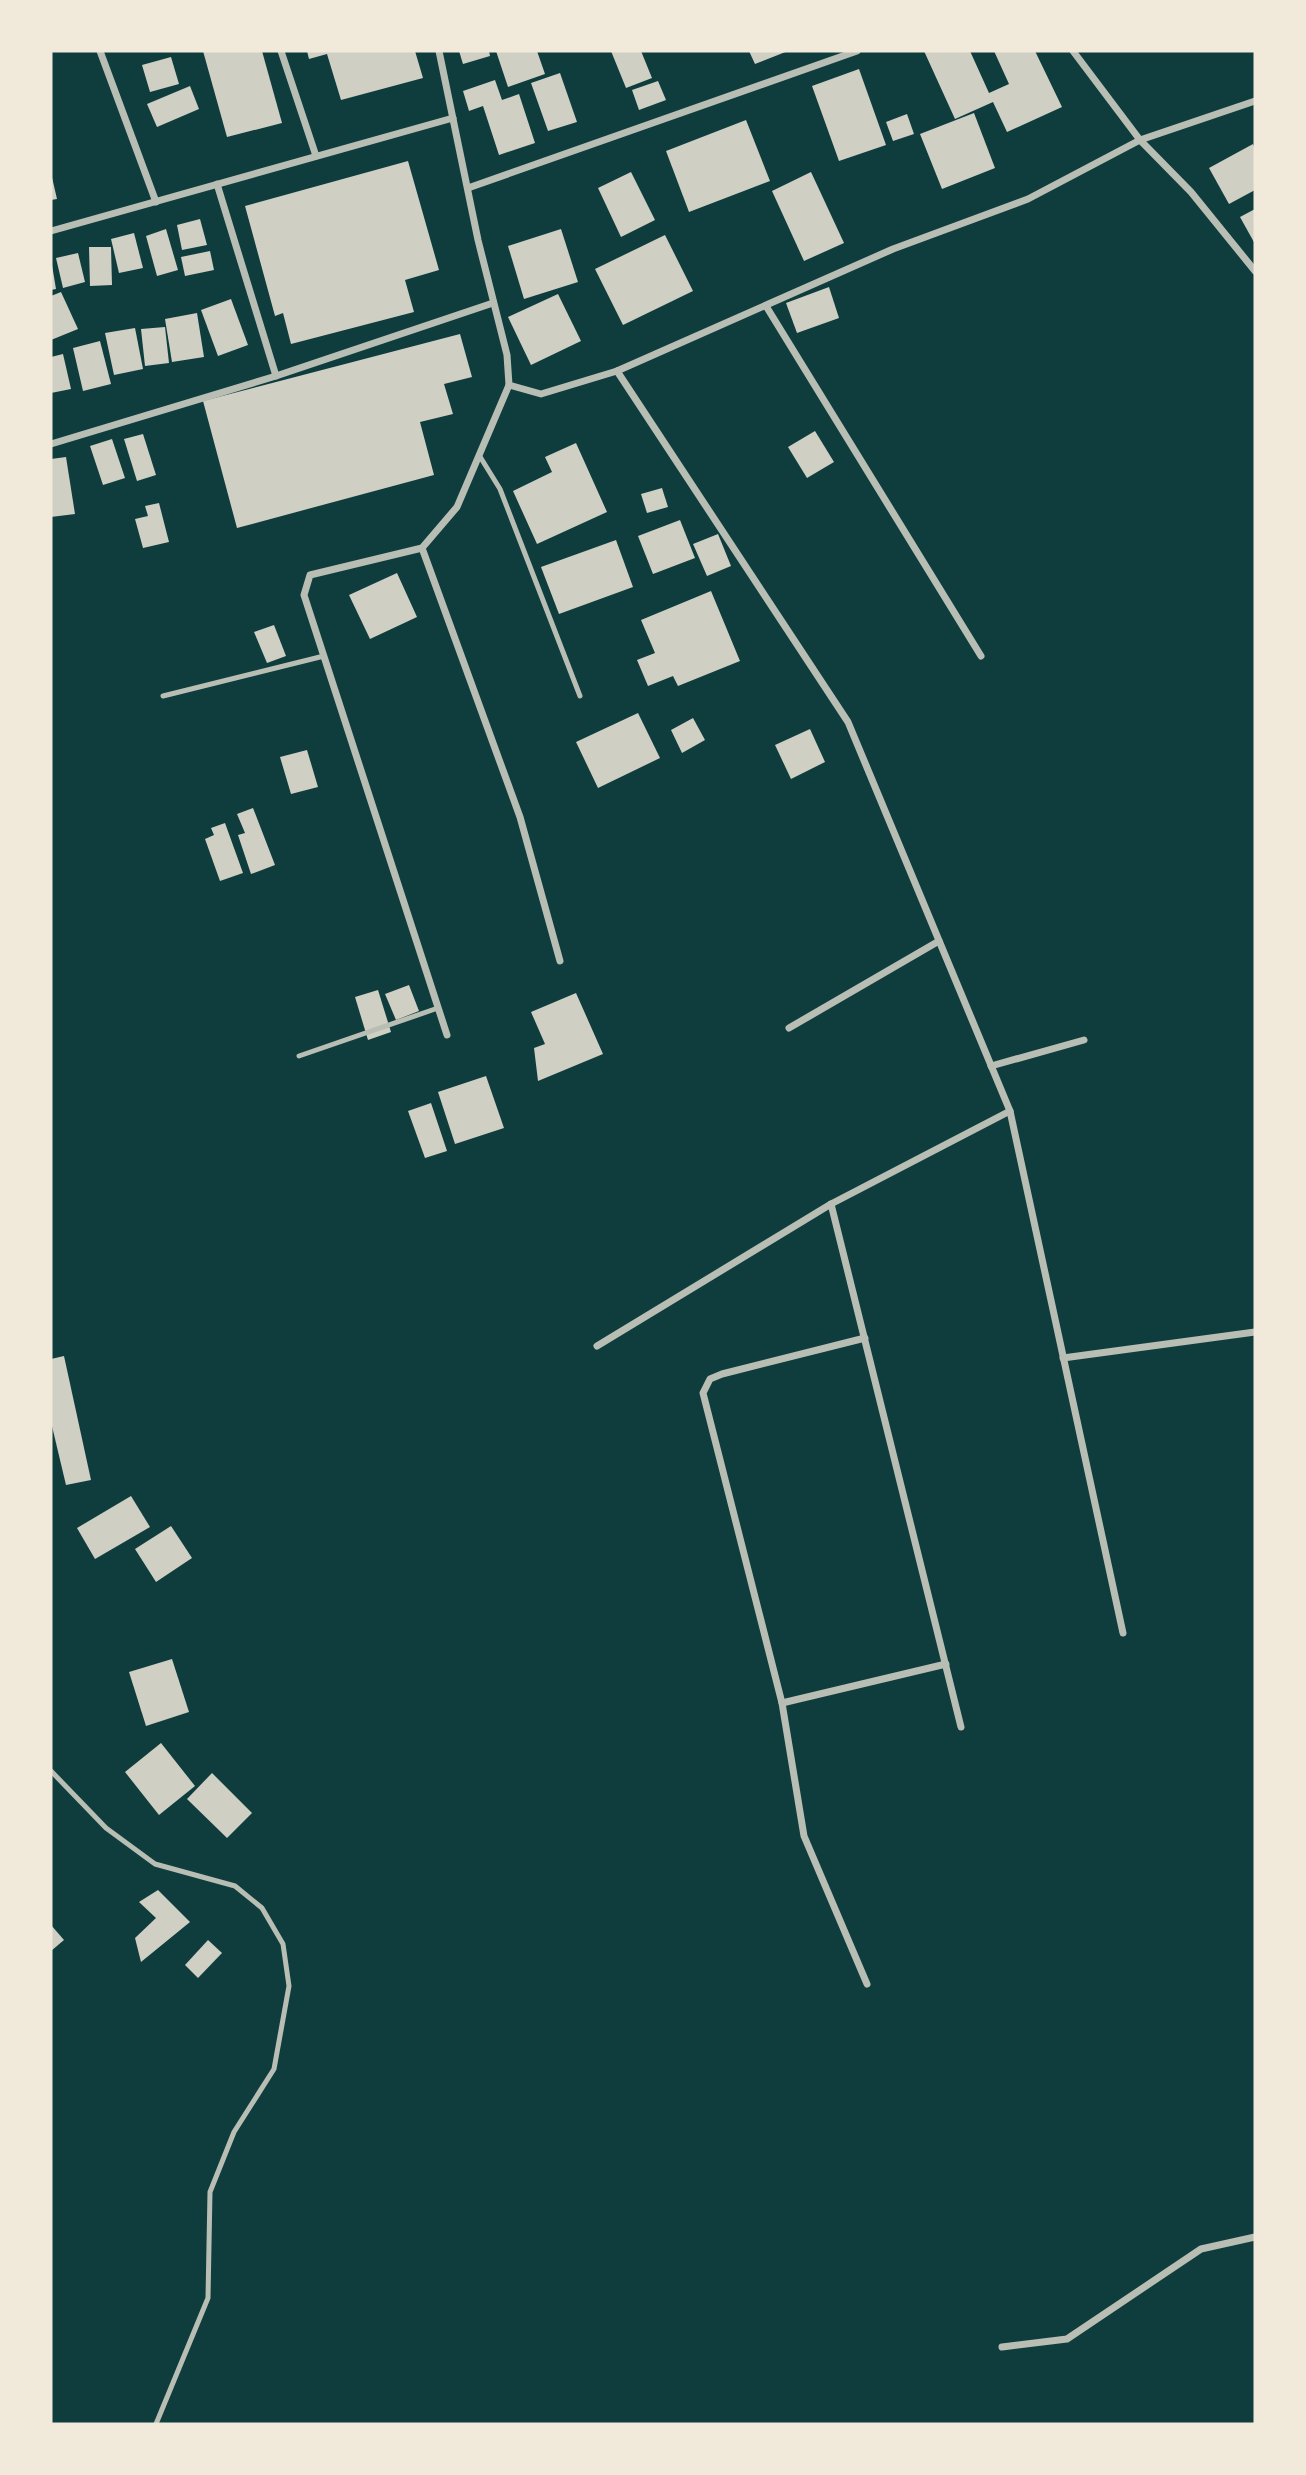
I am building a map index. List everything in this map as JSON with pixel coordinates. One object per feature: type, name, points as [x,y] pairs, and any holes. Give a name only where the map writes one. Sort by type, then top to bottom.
[{"type":"street","points":[[100,51],[156,202]]},
{"type":"street","points":[[281,51],[316,156]]},
{"type":"street","points":[[439,51],[493,303],[507,355],[509,385],[457,507],[422,548],[310,575],[304,595],[447,1035]]},
{"type":"street","points":[[468,188],[857,51]]},
{"type":"street","points":[[1073,51],[1140,140],[1191,192],[1255,271]]},
{"type":"street","points":[[509,385],[541,394],[617,371],[893,249],[1028,199],[1140,140],[1255,100]]},
{"type":"street","points":[[51,231],[453,118]]},
{"type":"street","points":[[217,184],[276,376]]},
{"type":"street","points":[[51,444],[276,376],[493,303]]},
{"type":"street","points":[[766,306],[981,656]]},
{"type":"street","points":[[617,371],[848,722],[1010,1111],[1123,1633]]},
{"type":"street","points":[[422,548],[520,817],[561,961]]},
{"type":"street","points":[[789,1028],[939,941]]},
{"type":"street","points":[[991,1066],[1084,1040]]},
{"type":"street","points":[[597,1346],[831,1204],[1010,1111]]},
{"type":"street","points":[[831,1204],[961,1727]]},
{"type":"street","points":[[1063,1359],[1255,1334]]},
{"type":"street","points":[[865,1338],[722,1374],[710,1379],[704,1393],[782,1703],[804,1836],[867,1984]]},
{"type":"street","points":[[782,1703],[946,1664]]},
{"type":"street","points":[[1002,2347],[1067,2339],[1201,2249],[1255,2238]]},
{"type":"lane","points":[[479,454],[500,489],[580,696]]},
{"type":"lane","points":[[163,696],[324,656]]},
{"type":"lane","points":[[299,1056],[438,1008]]},
{"type":"lane","points":[[51,1771],[106,1828],[155,1864],[235,1886],[262,1908],[283,1944],[289,1986],[274,2069],[234,2132],[210,2192],[208,2298],[156,2424]]},
{"type":"building","points":[[203,51],[262,51],[282,123],[227,137]]},
{"type":"building","points":[[307,51],[415,51],[423,78],[341,100],[327,54],[309,59]]},
{"type":"building","points":[[459,51],[489,51],[490,56],[463,64]]},
{"type":"building","points":[[496,51],[537,51],[545,74],[508,87]]},
{"type":"building","points":[[611,51],[641,51],[652,78],[626,88]]},
{"type":"building","points":[[749,51],[788,51],[755,64]]},
{"type":"building","points":[[924,51],[970,51],[989,93],[1009,84],[994,51],[1035,51],[1062,107],[1007,132],[993,102],[955,119]]},
{"type":"building","points":[[171,57],[179,84],[150,92],[142,65]]},
{"type":"building","points":[[859,69],[886,145],[839,161],[812,86]]},
{"type":"building","points":[[560,73],[577,122],[548,131],[531,83]]},
{"type":"building","points":[[495,80],[502,100],[519,94],[535,143],[499,155],[483,106],[469,111],[463,91]]},
{"type":"building","points":[[658,81],[666,100],[639,110],[632,90]]},
{"type":"building","points":[[190,86],[199,109],[157,127],[147,104]]},
{"type":"building","points":[[974,113],[995,168],[942,189],[920,134]]},
{"type":"building","points":[[907,114],[914,134],[893,141],[886,122]]},
{"type":"building","points":[[746,120],[770,181],[689,212],[666,151]]},
{"type":"building","points":[[1253,144],[1255,190],[1229,204],[1209,168]]},
{"type":"building","points":[[408,161],[439,270],[405,280],[414,312],[291,344],[283,313],[275,316],[245,206]]},
{"type":"building","points":[[631,172],[655,220],[621,237],[598,188]]},
{"type":"building","points":[[811,172],[844,243],[804,261],[772,191]]},
{"type":"building","points":[[51,173],[57,199],[51,200]]},
{"type":"building","points":[[1255,209],[1255,244],[1240,217]]},
{"type":"building","points":[[200,219],[207,245],[182,250],[177,225]]},
{"type":"building","points":[[166,229],[178,270],[157,276],[146,236]]},
{"type":"building","points":[[561,229],[578,282],[524,299],[508,246]]},
{"type":"building","points":[[134,233],[143,268],[119,273],[111,239]]},
{"type":"building","points":[[665,235],[693,291],[623,325],[595,269]]},
{"type":"building","points":[[89,247],[111,247],[112,285],[90,286]]},
{"type":"building","points":[[210,251],[214,270],[185,276],[181,257]]},
{"type":"building","points":[[78,253],[85,282],[63,288],[56,258]]},
{"type":"building","points":[[51,266],[56,289],[51,290]]},
{"type":"building","points":[[829,287],[839,318],[797,333],[786,303]]},
{"type":"building","points":[[61,292],[78,329],[51,340],[51,296]]},
{"type":"building","points":[[558,294],[581,341],[531,365],[508,317]]},
{"type":"building","points":[[231,299],[248,345],[218,356],[201,310]]},
{"type":"building","points":[[197,313],[204,357],[172,362],[165,319]]},
{"type":"building","points":[[165,327],[169,363],[145,366],[141,329]]},
{"type":"building","points":[[135,328],[143,369],[114,375],[105,333]]},
{"type":"building","points":[[460,334],[472,377],[444,384],[453,414],[420,422],[434,475],[237,528],[203,401]]},
{"type":"building","points":[[100,341],[111,384],[83,391],[73,348]]},
{"type":"building","points":[[63,354],[71,389],[51,393],[51,357]]},
{"type":"building","points":[[815,431],[834,462],[807,478],[788,447]]},
{"type":"building","points":[[143,434],[156,475],[137,481],[124,439]]},
{"type":"building","points":[[112,439],[125,478],[103,485],[90,446]]},
{"type":"building","points":[[576,443],[607,512],[537,544],[513,491],[552,472],[545,457]]},
{"type":"building","points":[[66,457],[75,514],[51,517],[51,459]]},
{"type":"building","points":[[662,488],[668,507],[647,513],[641,494]]},
{"type":"building","points":[[159,503],[169,542],[143,548],[135,519],[148,516],[145,506]]},
{"type":"building","points":[[680,520],[695,558],[653,574],[638,536]]},
{"type":"building","points":[[718,534],[731,566],[707,576],[693,544]]},
{"type":"building","points":[[616,540],[633,587],[559,614],[541,567]]},
{"type":"building","points":[[397,573],[417,617],[370,639],[349,595]]},
{"type":"building","points":[[711,591],[740,661],[678,686],[673,676],[648,686],[637,660],[655,653],[641,620]]},
{"type":"building","points":[[274,625],[286,656],[267,663],[254,632]]},
{"type":"building","points":[[638,713],[660,758],[598,788],[576,742]]},
{"type":"building","points":[[693,718],[705,740],[682,753],[671,730]]},
{"type":"building","points":[[810,729],[825,762],[791,779],[775,745]]},
{"type":"building","points":[[307,750],[318,787],[291,794],[280,757]]},
{"type":"building","points":[[253,808],[275,865],[251,874],[238,835],[245,833],[237,814]]},
{"type":"building","points":[[225,823],[243,873],[220,881],[205,839],[214,835],[211,828]]},
{"type":"building","points":[[409,985],[419,1011],[396,1020],[385,994]]},
{"type":"building","points":[[378,990],[391,1032],[368,1040],[355,997]]},
{"type":"building","points":[[576,993],[603,1054],[538,1081],[534,1048],[545,1044],[531,1012]]},
{"type":"building","points":[[486,1076],[504,1128],[455,1144],[438,1092]]},
{"type":"building","points":[[431,1103],[447,1151],[425,1158],[408,1111]]},
{"type":"building","points":[[64,1356],[91,1480],[66,1485],[51,1422],[51,1359]]},
{"type":"building","points":[[131,1496],[150,1527],[95,1559],[77,1528]]},
{"type":"building","points":[[171,1526],[192,1558],[156,1582],[135,1549]]},
{"type":"building","points":[[172,1659],[189,1712],[146,1726],[129,1672]]},
{"type":"building","points":[[161,1743],[195,1786],[159,1815],[125,1772]]},
{"type":"building","points":[[212,1773],[252,1813],[227,1838],[187,1799]]},
{"type":"building","points":[[158,1890],[190,1922],[141,1962],[135,1938],[156,1918],[139,1902]]},
{"type":"building","points":[[51,1925],[64,1940],[51,1951]]},
{"type":"building","points":[[208,1940],[222,1953],[198,1978],[185,1965]]}]
